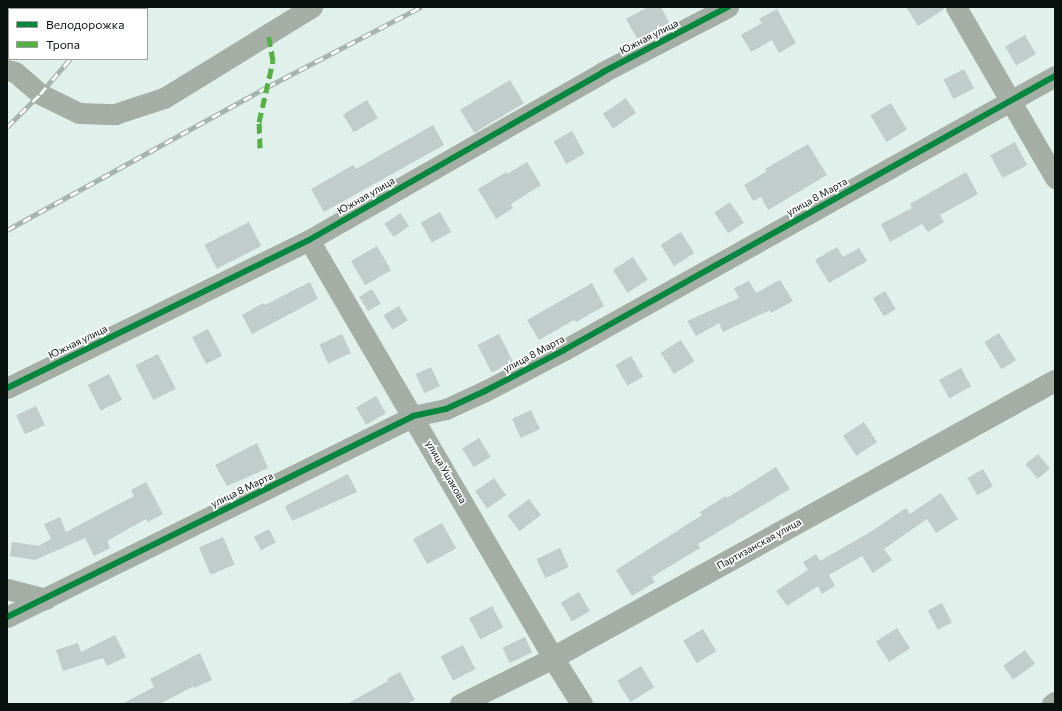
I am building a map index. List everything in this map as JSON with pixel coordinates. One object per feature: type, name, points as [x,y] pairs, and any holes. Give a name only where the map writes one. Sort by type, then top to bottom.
[{"type":"street","points":[[7,70],[15,72],[40,94],[79,113],[116,114],[164,98],[312,7]]},
{"type":"street","name":"Южная улица","points":[[7,388],[309,240],[603,72],[728,7]]},
{"type":"street","points":[[956,7],[1055,178]]},
{"type":"street","name":"улица 8 Марта","points":[[7,617],[413,416],[446,409],[557,354],[1055,76]]},
{"type":"street","name":"улица Ушакова","points":[[309,240],[553,658],[582,704]]},
{"type":"street","name":"Партизанская улица","points":[[460,704],[553,658],[1055,381]]},
{"type":"street","points":[[7,589],[46,599]]},
{"type":"building","points":[[648,7],[661,7],[670,24],[638,40],[626,19]]},
{"type":"building","points":[[906,7],[944,7],[944,9],[918,26]]},
{"type":"building","points":[[777,9],[796,43],[779,53],[772,40],[751,52],[741,35],[762,23],[759,19]]},
{"type":"building","points":[[1025,35],[1036,54],[1016,66],[1005,46]]},
{"type":"building","points":[[964,69],[974,89],[953,99],[944,79]]},
{"type":"building","points":[[510,80],[524,103],[474,133],[460,110]]},
{"type":"building","points":[[626,98],[636,113],[613,129],[603,114]]},
{"type":"building","points":[[367,100],[378,118],[354,132],[343,114]]},
{"type":"building","points":[[891,103],[907,130],[886,142],[870,115]]},
{"type":"building","points":[[433,125],[444,145],[324,212],[311,189],[353,165],[356,169]]},
{"type":"building","points":[[572,131],[585,154],[566,164],[554,141]]},
{"type":"building","points":[[1015,142],[1027,165],[1002,178],[990,155]]},
{"type":"building","points":[[808,144],[827,175],[768,210],[761,197],[753,201],[744,185],[767,171],[765,169]]},
{"type":"building","points":[[527,162],[541,185],[511,204],[513,208],[496,219],[478,189],[506,172],[507,174]]},
{"type":"building","points":[[966,172],[978,194],[940,215],[944,222],[928,232],[922,224],[890,242],[881,224],[912,208],[910,204]]},
{"type":"building","points":[[730,202],[744,223],[728,233],[714,213]]},
{"type":"building","points":[[440,212],[451,232],[432,243],[421,223]]},
{"type":"building","points":[[400,213],[409,226],[394,237],[384,224]]},
{"type":"building","points":[[249,222],[261,246],[217,269],[204,245]]},
{"type":"building","points":[[681,232],[694,253],[674,266],[661,245]]},
{"type":"building","points":[[377,246],[391,270],[365,285],[351,261]]},
{"type":"building","points":[[837,247],[843,257],[859,248],[867,261],[829,283],[815,260]]},
{"type":"building","points":[[633,257],[648,280],[628,293],[613,270]]},
{"type":"building","points":[[780,280],[793,301],[771,313],[770,310],[723,332],[719,323],[696,336],[687,321],[739,298],[734,288],[749,281],[756,293]]},
{"type":"building","points":[[310,282],[318,299],[252,334],[242,315],[263,303],[265,305]]},
{"type":"building","points":[[592,283],[604,306],[576,322],[574,320],[539,340],[527,320]]},
{"type":"building","points":[[372,289],[381,304],[368,311],[359,297]]},
{"type":"building","points":[[885,291],[896,309],[884,316],[873,298]]},
{"type":"building","points":[[399,306],[408,321],[392,330],[384,315]]},
{"type":"building","points":[[208,329],[222,355],[206,364],[192,337]]},
{"type":"building","points":[[999,333],[1016,360],[1002,369],[985,342]]},
{"type":"building","points":[[342,334],[351,353],[328,364],[319,345]]},
{"type":"building","points":[[499,334],[513,362],[492,373],[478,345]]},
{"type":"building","points":[[681,340],[694,361],[674,374],[661,353]]},
{"type":"building","points":[[158,354],[176,389],[153,400],[136,365]]},
{"type":"building","points":[[631,356],[643,377],[627,386],[615,365]]},
{"type":"building","points":[[431,367],[440,386],[424,393],[416,374]]},
{"type":"building","points":[[961,368],[971,386],[949,398],[939,380]]},
{"type":"building","points":[[109,374],[122,400],[101,411],[88,385]]},
{"type":"building","points":[[376,396],[386,413],[366,425],[356,408]]},
{"type":"building","points":[[36,406],[45,425],[25,434],[16,415]]},
{"type":"building","points":[[531,410],[540,429],[521,438],[512,419]]},
{"type":"building","points":[[864,422],[877,442],[856,456],[843,436]]},
{"type":"building","points":[[479,438],[491,457],[474,467],[462,449]]},
{"type":"building","points":[[257,443],[268,468],[227,486],[215,465]]},
{"type":"building","points":[[1038,454],[1050,469],[1038,479],[1026,464]]},
{"type":"building","points":[[776,467],[790,489],[698,544],[700,548],[652,577],[655,582],[632,596],[616,570],[702,515],[700,512],[726,496],[727,498]]},
{"type":"building","points":[[983,469],[993,486],[977,495],[967,478]]},
{"type":"building","points":[[348,474],[357,492],[292,521],[285,506]]},
{"type":"building","points":[[494,478],[506,495],[487,508],[475,491]]},
{"type":"building","points":[[146,482],[163,514],[148,522],[146,519],[107,541],[110,548],[94,556],[85,538],[35,560],[10,556],[12,542],[41,546],[40,545],[51,539],[44,524],[60,517],[66,532],[134,496],[131,490]]},
{"type":"building","points":[[941,493],[958,519],[936,533],[927,519],[884,549],[892,560],[873,573],[862,556],[829,575],[835,586],[822,594],[818,586],[787,606],[776,591],[808,570],[803,562],[816,554],[820,561],[872,531],[906,508],[910,514]]},
{"type":"building","points":[[529,499],[541,515],[519,531],[507,515]]},
{"type":"building","points":[[442,523],[456,548],[427,564],[413,539]]},
{"type":"building","points":[[269,529],[276,542],[261,550],[254,537]]},
{"type":"building","points":[[223,537],[235,565],[211,575],[199,547]]},
{"type":"building","points":[[560,548],[569,567],[545,578],[536,559]]},
{"type":"building","points":[[579,592],[590,611],[572,622],[561,602]]},
{"type":"building","points":[[942,603],[952,623],[938,630],[928,610]]},
{"type":"building","points":[[492,606],[503,627],[480,639],[469,618]]},
{"type":"building","points":[[897,628],[910,648],[889,662],[876,642]]},
{"type":"building","points":[[703,629],[716,651],[697,663],[683,641]]},
{"type":"building","points":[[115,635],[126,657],[107,666],[103,658],[63,671],[56,650],[78,643],[81,652]]},
{"type":"building","points":[[525,637],[532,652],[510,663],[502,648]]},
{"type":"building","points":[[463,645],[475,669],[453,680],[441,656]]},
{"type":"building","points":[[1025,650],[1035,664],[1013,680],[1003,666]]},
{"type":"building","points":[[200,653],[212,680],[194,688],[194,686],[160,704],[122,704],[154,687],[150,679]]},
{"type":"building","points":[[641,666],[654,687],[631,702],[617,681]]},
{"type":"building","points":[[400,672],[415,700],[407,704],[347,704],[388,681],[387,679]]},
{"type":"railway","points":[[7,230],[267,87],[421,7]]},
{"type":"railway","points":[[7,127],[40,94],[69,60]]},
{"type":"marked path","points":[[260,148],[259,122],[273,61],[268,34]]},
{"type":"cycle path","points":[[7,388],[309,240],[603,72],[728,7]]},
{"type":"cycle path","points":[[7,617],[413,416],[446,409],[485,391],[564,350],[1055,76]]}]
